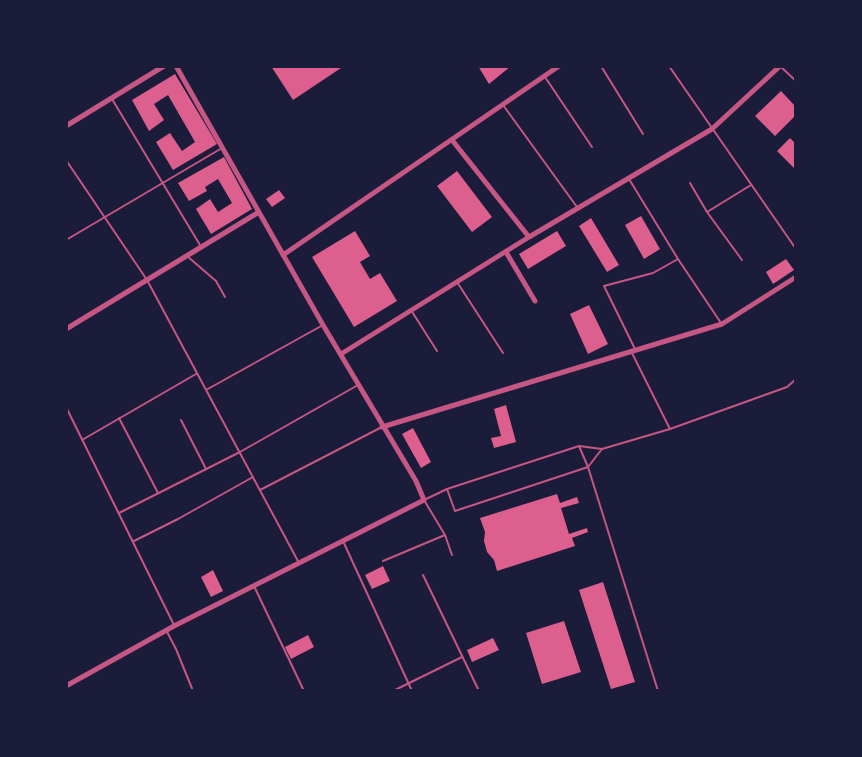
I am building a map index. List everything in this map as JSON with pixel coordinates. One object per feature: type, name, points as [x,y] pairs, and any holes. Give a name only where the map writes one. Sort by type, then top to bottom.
[{"type":"street","points":[[66,126],[164,66]]},
{"type":"street","points":[[66,686],[166,630],[424,500],[416,481],[323,325],[176,66]]},
{"type":"street","points":[[283,255],[559,66]]},
{"type":"street","points":[[340,354],[529,237],[712,129],[780,66]]},
{"type":"street","points":[[452,140],[529,237]]},
{"type":"street","points":[[66,329],[259,212]]},
{"type":"street","points":[[506,252],[535,301]]},
{"type":"street","points":[[382,427],[722,324],[796,277]]},
{"type":"lane","points":[[601,66],[643,134]]},
{"type":"lane","points":[[669,66],[796,249]]},
{"type":"lane","points":[[780,66],[796,81]]},
{"type":"lane","points":[[544,76],[592,147]]},
{"type":"lane","points":[[112,99],[201,248]]},
{"type":"lane","points":[[503,105],[578,208]]},
{"type":"lane","points":[[66,240],[222,148]]},
{"type":"lane","points":[[66,160],[147,280],[299,563]]},
{"type":"lane","points":[[628,178],[678,259],[722,324]]},
{"type":"lane","points":[[690,183],[707,212],[742,260]]},
{"type":"lane","points":[[707,212],[751,185]]},
{"type":"lane","points":[[187,256],[216,281],[225,297]]},
{"type":"lane","points":[[670,429],[604,286],[653,273],[678,259]]},
{"type":"lane","points":[[457,282],[503,353]]},
{"type":"lane","points":[[411,310],[437,351]]},
{"type":"lane","points":[[206,390],[323,325]]},
{"type":"lane","points":[[82,440],[196,374]]},
{"type":"lane","points":[[452,555],[445,535],[424,500],[447,489],[579,446],[602,449],[670,429],[787,387],[796,379]]},
{"type":"lane","points":[[118,513],[240,453],[358,385]]},
{"type":"lane","points":[[66,407],[174,626]]},
{"type":"lane","points":[[120,418],[158,494]]},
{"type":"lane","points":[[181,420],[206,470]]},
{"type":"lane","points":[[260,490],[382,427]]},
{"type":"lane","points":[[579,446],[588,467],[658,691]]},
{"type":"lane","points":[[447,489],[455,511],[588,467],[602,449]]},
{"type":"lane","points":[[132,541],[178,519],[253,477]]},
{"type":"lane","points":[[383,561],[445,535]]},
{"type":"lane","points":[[342,540],[412,691]]},
{"type":"lane","points":[[423,575],[479,691]]},
{"type":"lane","points":[[254,586],[304,691]]},
{"type":"lane","points":[[166,630],[193,691]]},
{"type":"lane","points":[[393,691],[462,657]]},
{"type":"building","points":[[271,66],[344,66],[293,100]]},
{"type":"building","points":[[478,66],[511,66],[489,84]]},
{"type":"building","points":[[175,74],[217,144],[173,170],[156,142],[170,133],[182,151],[195,142],[168,95],[154,104],[164,120],[149,131],[132,100]]},
{"type":"building","points":[[781,91],[796,107],[796,115],[775,136],[755,116]]},
{"type":"building","points":[[790,138],[796,144],[796,170],[777,151]]},
{"type":"building","points":[[224,157],[252,209],[211,234],[196,209],[210,199],[218,212],[232,203],[218,179],[205,187],[207,191],[189,201],[178,183]]},
{"type":"building","points":[[457,171],[492,217],[472,232],[437,186]]},
{"type":"building","points":[[279,190],[285,198],[272,207],[266,199]]},
{"type":"building","points":[[641,216],[660,249],[644,259],[625,225]]},
{"type":"building","points":[[591,218],[619,265],[607,272],[579,226]]},
{"type":"building","points":[[355,231],[370,256],[360,262],[370,279],[380,273],[397,301],[354,327],[312,257]]},
{"type":"building","points":[[557,231],[566,246],[528,269],[519,254]]},
{"type":"building","points":[[786,259],[794,270],[773,284],[766,272]]},
{"type":"building","points":[[589,305],[608,344],[588,354],[570,314]]},
{"type":"building","points":[[506,405],[516,442],[494,448],[491,438],[501,436],[494,409]]},
{"type":"building","points":[[413,428],[431,462],[421,468],[402,434]]},
{"type":"building","points":[[557,494],[560,503],[577,497],[579,503],[561,508],[569,534],[587,528],[588,532],[572,538],[575,546],[497,571],[494,560],[487,552],[484,541],[485,532],[480,518]]},
{"type":"building","points":[[383,566],[390,581],[372,589],[365,575]]},
{"type":"building","points":[[213,570],[223,591],[211,597],[201,577]]},
{"type":"building","points":[[603,582],[635,682],[611,689],[579,590]]},
{"type":"building","points":[[564,621],[581,672],[542,684],[526,633]]},
{"type":"building","points":[[308,635],[314,647],[291,659],[285,647]]},
{"type":"building","points":[[493,638],[499,650],[472,662],[467,650]]}]
